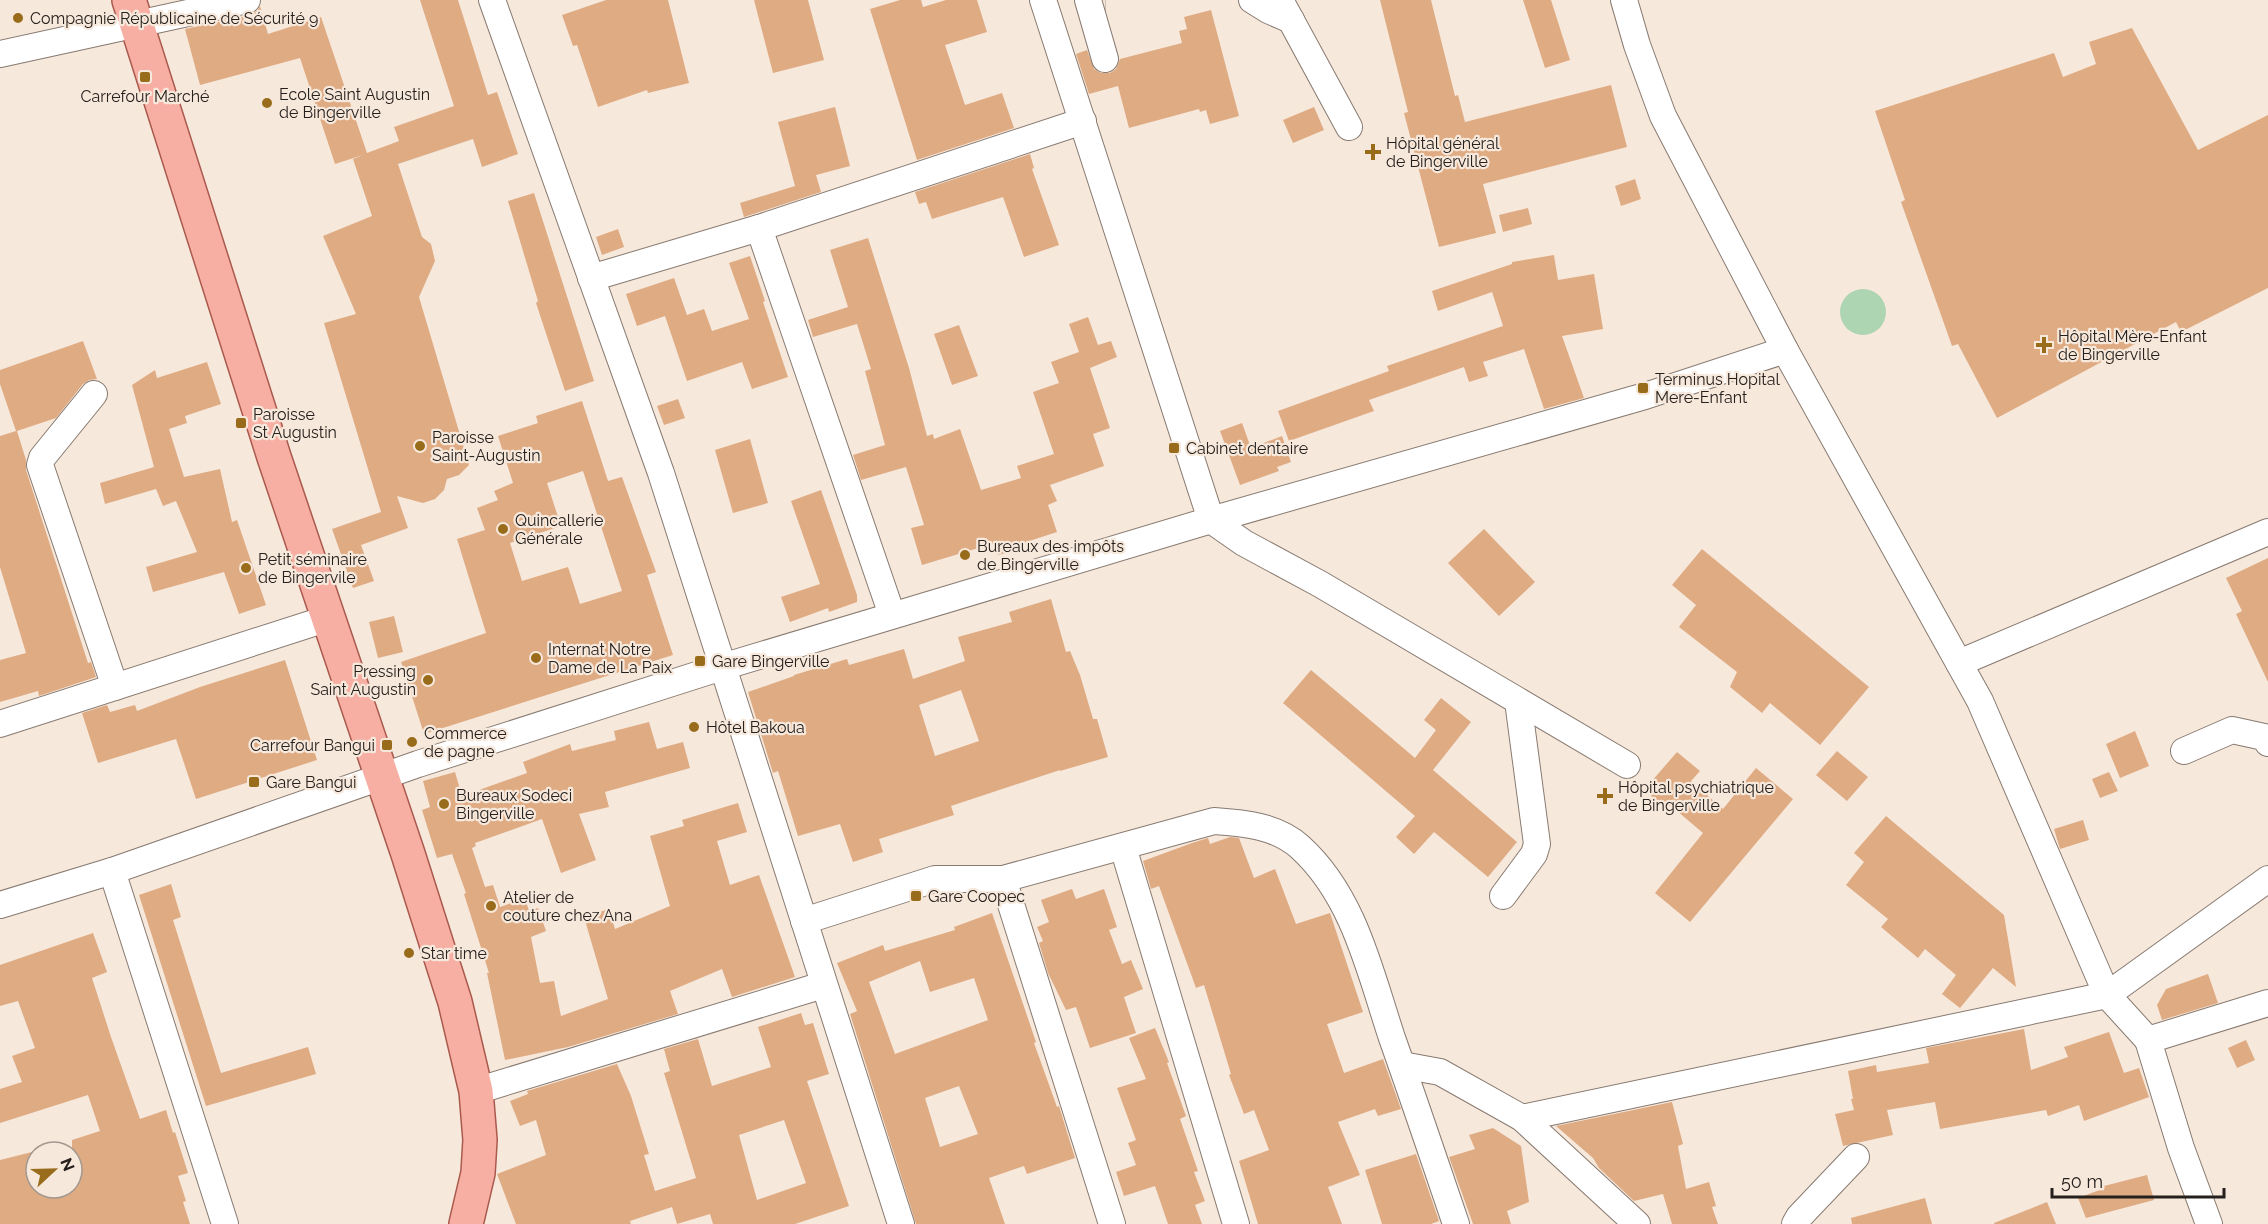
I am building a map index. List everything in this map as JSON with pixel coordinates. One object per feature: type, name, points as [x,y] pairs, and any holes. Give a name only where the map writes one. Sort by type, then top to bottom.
[{"type":"main road","points":[[133,13],[274,457],[382,776],[454,1002],[476,1091],[480,1140],[478,1173],[466,1224]]},
{"type":"street","points":[[0,54],[133,13],[247,0]]},
{"type":"street","points":[[492,0],[661,473],[901,1224]]},
{"type":"street","points":[[1044,0],[1211,520],[1244,543],[1320,584],[1627,765]]},
{"type":"street","points":[[1252,0],[1268,10],[1286,10],[1349,128]]},
{"type":"street","points":[[1624,0],[1637,45],[1663,117],[1785,350],[1980,701],[2107,995],[2148,1040],[2181,1148],[2209,1224]]},
{"type":"street","points":[[1094,2],[1105,59]]},
{"type":"street","points":[[591,278],[759,228],[1083,121]]},
{"type":"street","points":[[759,228],[892,615]]},
{"type":"street","points":[[0,905],[112,871],[382,776],[722,667],[1211,520],[1645,396],[1785,350]]},
{"type":"street","points":[[94,394],[42,458],[40,465],[115,687]]},
{"type":"street","points":[[1959,663],[2268,532]]},
{"type":"street","points":[[0,724],[329,618]]},
{"type":"street","points":[[1503,896],[1534,854],[1537,844],[1518,701]]},
{"type":"street","points":[[2184,751],[2232,730],[2264,737],[2268,743]]},
{"type":"street","points":[[804,921],[935,879],[1003,879],[1214,821],[1243,823],[1269,829],[1298,845],[1324,872],[1352,919],[1456,1224]]},
{"type":"street","points":[[1123,846],[1236,1224]]},
{"type":"street","points":[[112,871],[225,1224]]},
{"type":"street","points":[[1003,879],[1112,1224]]},
{"type":"street","points":[[1522,1118],[2107,995],[2268,879]]},
{"type":"street","points":[[476,1091],[823,985]]},
{"type":"street","points":[[2148,1040],[2268,1003]]},
{"type":"street","points":[[1401,1065],[1440,1072],[1522,1118],[1637,1224]]},
{"type":"street","points":[[1795,1224],[1856,1157]]},
{"type":"green space","points":[[1868,289],[1880,295],[1885,303],[1885,321],[1880,329],[1872,334],[1858,335],[1850,332],[1843,325],[1840,307],[1843,299],[1850,292]]},
{"type":"building","points":[[420,0],[458,0],[488,95],[497,92],[518,154],[482,167],[473,139],[398,164],[422,237],[431,244],[435,261],[419,297],[469,465],[459,475],[447,479],[444,490],[435,499],[423,503],[397,496],[408,528],[361,545],[374,581],[353,588],[332,529],[381,512],[324,323],[356,314],[323,236],[372,216],[353,159],[363,155],[335,164],[300,58],[200,85],[185,29],[250,15],[260,6],[268,34],[321,17],[367,153],[399,141],[394,127],[454,106]]},
{"type":"building","points":[[606,0],[668,0],[689,83],[648,93],[647,90],[598,107],[577,45],[573,46],[562,15]]},
{"type":"building","points":[[754,0],[808,0],[824,60],[773,73]]},
{"type":"building","points":[[900,0],[921,0],[923,7],[946,0],[977,0],[987,32],[945,45],[965,105],[1002,93],[1014,128],[917,160],[870,9]]},
{"type":"building","points":[[1380,0],[1431,0],[1455,96],[1458,95],[1465,122],[1611,85],[1627,147],[1483,184],[1496,233],[1439,247],[1404,113],[1408,112]]},
{"type":"building","points":[[1523,0],[1551,0],[1570,60],[1545,68]]},
{"type":"building","points":[[1211,10],[1239,116],[1210,124],[1206,110],[1200,112],[1199,109],[1129,128],[1118,86],[1089,94],[1076,54],[1087,50],[1094,69],[1101,73],[1110,73],[1116,69],[1120,59],[1182,43],[1179,31],[1187,29],[1184,17]]},
{"type":"building","name":"Hôpital Mère-Enfant de Bingerville","points":[[2132,28],[2198,150],[2268,115],[2268,288],[2181,332],[2176,322],[1997,418],[1958,344],[1952,346],[1901,202],[1905,200],[1875,111],[2054,53],[2063,77],[2096,64],[2089,42]]},
{"type":"building","points":[[835,107],[850,166],[816,175],[821,192],[744,217],[740,203],[795,186],[778,122]]},
{"type":"building","points":[[1314,107],[1324,130],[1293,143],[1283,120]]},
{"type":"building","points":[[1030,154],[1034,168],[1032,169],[1059,245],[1024,257],[1003,197],[932,219],[926,202],[919,204],[915,192]]},
{"type":"building","points":[[1635,179],[1641,199],[1621,206],[1615,186]]},
{"type":"building","points":[[534,193],[594,381],[565,391],[536,303],[538,301],[508,201]]},
{"type":"building","points":[[1528,208],[1532,224],[1503,232],[1499,215]]},
{"type":"building","points":[[618,229],[624,247],[602,255],[596,237]]},
{"type":"building","points":[[868,238],[909,368],[927,436],[933,434],[934,439],[960,429],[981,490],[1021,478],[1017,466],[1054,454],[1033,392],[1059,383],[1051,362],[1079,352],[1069,324],[1088,317],[1098,345],[1111,341],[1117,357],[1090,368],[1110,428],[1093,434],[1104,466],[1050,485],[1057,501],[1048,505],[1057,532],[1017,545],[1018,550],[998,555],[995,543],[922,565],[911,528],[924,525],[906,467],[861,480],[853,455],[885,445],[865,371],[871,369],[857,324],[813,337],[808,320],[848,307],[830,250]]},
{"type":"building","points":[[1554,255],[1558,280],[1594,274],[1603,329],[1562,336],[1584,398],[1544,409],[1524,349],[1483,362],[1488,376],[1469,382],[1464,367],[1369,400],[1374,411],[1289,441],[1278,411],[1389,371],[1387,366],[1503,326],[1492,292],[1438,311],[1432,291],[1512,264],[1512,262]]},
{"type":"building","points":[[750,256],[788,377],[752,389],[742,362],[687,381],[665,316],[637,326],[626,294],[674,278],[687,315],[704,309],[712,331],[749,319],[729,263]]},
{"type":"building","points":[[959,325],[978,376],[952,385],[934,334]]},
{"type":"building","points":[[83,341],[97,379],[83,384],[56,418],[17,431],[26,460],[26,470],[88,663],[91,662],[96,677],[39,696],[38,691],[0,702],[0,660],[26,653],[0,567],[0,436],[16,431],[0,384],[0,370]]},
{"type":"building","points":[[207,362],[221,404],[185,416],[187,423],[169,429],[184,477],[220,469],[232,522],[237,520],[266,605],[239,614],[224,572],[153,592],[146,567],[197,552],[176,501],[163,506],[156,489],[105,504],[100,483],[154,467],[132,385],[155,370],[157,378]]},
{"type":"building","points":[[678,399],[685,418],[664,425],[657,406]]},
{"type":"building","points":[[582,401],[608,481],[622,477],[656,572],[647,575],[673,655],[424,734],[401,662],[486,633],[457,539],[485,530],[477,508],[498,500],[494,491],[513,483],[498,436],[538,423],[536,416]],"holes":[[[583,471],[622,591],[580,604],[568,567],[522,581],[510,543],[561,526],[547,483]]]},
{"type":"building","points":[[1242,423],[1251,448],[1282,436],[1291,462],[1277,467],[1279,471],[1240,485],[1220,431]]},
{"type":"building","points":[[750,439],[768,503],[733,513],[715,450]]},
{"type":"building","points":[[821,490],[857,595],[857,602],[829,612],[828,608],[790,622],[781,597],[820,584],[791,501]]},
{"type":"building","points":[[1484,529],[1535,582],[1499,616],[1448,563]]},
{"type":"building","points":[[1702,549],[1869,687],[1820,745],[1770,703],[1762,713],[1730,687],[1737,672],[1679,627],[1696,605],[1672,585]]},
{"type":"building","points":[[2268,558],[2268,682],[2236,614],[2242,611],[2226,578]]},
{"type":"building","points":[[1051,599],[1066,652],[1070,651],[1080,675],[1093,719],[1097,719],[1108,757],[1060,770],[951,806],[954,815],[879,839],[883,852],[853,862],[840,824],[798,836],[778,771],[773,773],[748,692],[847,659],[849,665],[904,649],[913,679],[965,661],[958,637],[1012,622],[1009,612]],"holes":[[[961,690],[979,741],[935,756],[919,705]]]},
{"type":"building","points":[[394,616],[403,652],[378,658],[369,622]]},
{"type":"building","points":[[285,660],[317,760],[196,799],[176,739],[98,763],[82,713],[107,705],[110,712],[135,705],[137,711],[200,687]]},
{"type":"building","points":[[1311,670],[1415,758],[1436,730],[1424,720],[1441,698],[1471,722],[1433,770],[1517,842],[1488,877],[1434,832],[1414,854],[1396,837],[1415,816],[1283,703]]},
{"type":"building","points":[[649,722],[657,749],[683,742],[690,768],[605,792],[609,807],[579,814],[596,860],[561,873],[542,819],[475,843],[476,846],[472,848],[485,887],[493,885],[500,907],[525,898],[529,911],[538,908],[546,931],[531,937],[540,983],[554,981],[561,1016],[608,999],[584,917],[609,909],[615,929],[670,906],[650,836],[684,826],[682,820],[738,803],[747,832],[717,841],[730,885],[759,875],[795,977],[732,997],[722,969],[670,991],[678,1014],[568,1047],[505,1060],[487,973],[489,973],[464,894],[466,893],[452,854],[437,858],[422,810],[430,807],[423,781],[455,772],[462,796],[527,773],[523,762],[570,744],[572,751],[616,740],[614,731]]},
{"type":"building","points":[[2135,731],[2149,766],[2120,778],[2106,744]]},
{"type":"building","points":[[1837,751],[1868,777],[1847,801],[1816,775]]},
{"type":"building","points":[[1677,752],[1700,771],[1691,781],[1723,809],[1756,768],[1793,799],[1690,922],[1655,893],[1703,833],[1670,805],[1667,809],[1644,790]]},
{"type":"building","points":[[2109,772],[2118,791],[2100,798],[2092,779]]},
{"type":"building","points":[[1886,816],[2004,915],[2016,987],[1993,968],[1960,1008],[1942,994],[1956,975],[1925,949],[1918,958],[1881,927],[1888,919],[1846,885],[1864,862],[1854,853]]},
{"type":"building","points":[[2083,820],[2089,840],[2060,849],[2054,829]]},
{"type":"building","points":[[1230,837],[1239,838],[1254,878],[1275,869],[1296,924],[1330,913],[1363,1012],[1327,1024],[1344,1073],[1383,1059],[1401,1109],[1378,1116],[1375,1109],[1338,1122],[1360,1175],[1328,1187],[1342,1224],[1258,1224],[1239,1161],[1269,1150],[1254,1110],[1244,1114],[1229,1075],[1231,1074],[1204,985],[1196,988],[1159,886],[1151,889],[1143,861],[1208,838],[1210,844]]},
{"type":"building","points":[[171,884],[181,917],[173,920],[221,1073],[308,1047],[316,1074],[206,1106],[139,895]]},
{"type":"building","points":[[1072,889],[1076,899],[1104,889],[1117,927],[1109,930],[1122,964],[1131,960],[1143,989],[1124,997],[1136,1033],[1090,1048],[1076,1007],[1066,1010],[1048,973],[1039,943],[1043,941],[1037,927],[1049,922],[1041,900]]},
{"type":"building","points":[[992,913],[1036,1042],[1034,1043],[1057,1107],[1059,1106],[1075,1158],[1027,1174],[1024,1166],[989,1178],[1005,1224],[916,1224],[850,1014],[857,1011],[837,963],[883,945],[885,951],[955,930],[954,927]],"holes":[[[920,961],[930,992],[974,978],[988,1020],[895,1054],[869,982]],[[959,1086],[978,1134],[940,1147],[925,1098]]]},
{"type":"building","points":[[93,933],[107,972],[92,978],[111,1037],[140,1119],[166,1110],[188,1173],[178,1176],[190,1224],[0,1224],[0,1160],[24,1154],[24,1200],[84,1200],[84,1140],[72,1140],[100,1131],[88,1095],[0,1123],[0,1089],[22,1082],[12,1056],[35,1048],[18,1001],[0,1006],[0,965]]},
{"type":"building","points":[[2208,974],[2218,1003],[2162,1020],[2157,1005],[2166,989]]},
{"type":"building","points":[[801,1013],[805,1025],[813,1023],[829,1074],[807,1081],[849,1206],[795,1224],[713,1224],[710,1214],[677,1224],[672,1207],[630,1221],[631,1224],[516,1224],[497,1174],[546,1155],[536,1120],[520,1126],[510,1101],[528,1094],[527,1091],[617,1064],[631,1096],[649,1154],[644,1155],[655,1191],[696,1178],[664,1073],[670,1071],[664,1049],[698,1039],[712,1086],[771,1067],[758,1027]],"holes":[[[784,1120],[806,1183],[757,1200],[739,1135]]]},
{"type":"building","points":[[1155,1028],[1169,1062],[1167,1063],[1186,1116],[1180,1119],[1198,1171],[1194,1172],[1205,1201],[1195,1205],[1202,1224],[1168,1224],[1155,1186],[1124,1196],[1116,1172],[1136,1165],[1128,1143],[1136,1140],[1117,1088],[1146,1079],[1129,1038]]},
{"type":"building","points":[[2024,1029],[2031,1070],[2068,1057],[2064,1047],[2109,1032],[2124,1073],[2139,1068],[2149,1097],[2084,1121],[2079,1105],[2048,1116],[2046,1110],[1940,1129],[1935,1102],[1887,1110],[1893,1135],[1843,1146],[1835,1114],[1854,1110],[1848,1071],[1876,1065],[1877,1072],[1929,1063],[1926,1048]]},
{"type":"building","points":[[2246,1040],[2255,1060],[2237,1068],[2228,1048]]},
{"type":"building","points":[[1672,1102],[1683,1144],[1678,1146],[1686,1189],[1709,1182],[1716,1206],[1712,1207],[1718,1224],[1672,1224],[1663,1194],[1634,1201],[1599,1168],[1593,1158],[1556,1126]]},
{"type":"building","points":[[1493,1128],[1521,1146],[1529,1202],[1507,1211],[1511,1224],[1473,1224],[1449,1157],[1475,1149],[1469,1135]]},
{"type":"building","points":[[1416,1154],[1439,1221],[1431,1224],[1382,1224],[1365,1170]]},
{"type":"building","points":[[2147,1175],[2154,1200],[2086,1218],[2078,1198],[2105,1188],[2104,1186]]},
{"type":"building","points":[[1925,1198],[1932,1224],[1852,1224],[1851,1218]]},
{"type":"building","points":[[2047,1202],[2056,1224],[1994,1224],[1994,1223]]},
{"type":"place","name":"Compagnie Républicaine de Sécurité 9","points":[[18,18]]},
{"type":"place","name":"Carrefour Marché","points":[[145,77]]},
{"type":"place","name":"Ecole Saint Augustin de Bingerville","points":[[267,103]]},
{"type":"place","name":"Hôpital général de Bingerville","points":[[1373,152]]},
{"type":"place","name":"Hôpital Mère-Enfant de Bingerville","points":[[2044,345]]},
{"type":"place","name":"Terminus Hopital Mere-Enfant","points":[[1643,388]]},
{"type":"place","name":"Paroisse St Augustin","points":[[241,423]]},
{"type":"place","name":"Paroisse Saint-Augustin","points":[[420,446]]},
{"type":"place","name":"Cabinet dentaire","points":[[1174,448]]},
{"type":"place","name":"Quincallerie Générale","points":[[503,529]]},
{"type":"place","name":"Bureaux des impôts de Bingerville","points":[[965,555]]},
{"type":"place","name":"Petit séminaire de Bingervile","points":[[246,568]]},
{"type":"place","name":"Internat Notre Dame de La Paix","points":[[536,658]]},
{"type":"place","name":"Gare Bingerville","points":[[700,661]]},
{"type":"place","name":"Pressing Saint Augustin","points":[[428,680]]},
{"type":"place","name":"Hôtel Bakoua","points":[[694,727]]},
{"type":"place","name":"Commerce de pagne","points":[[412,742]]},
{"type":"place","name":"Carrefour Bangui","points":[[387,745]]},
{"type":"place","name":"Gare Bangui","points":[[254,782]]},
{"type":"place","name":"Hôpital psychiatrique de Bingerville","points":[[1605,796]]},
{"type":"place","name":"Bureaux Sodeci Bingerville","points":[[444,804]]},
{"type":"place","name":"Gare Coopec","points":[[916,896]]},
{"type":"place","name":"Atelier de couture chez Ana","points":[[491,906]]},
{"type":"place","name":"Star time","points":[[409,953]]}]
